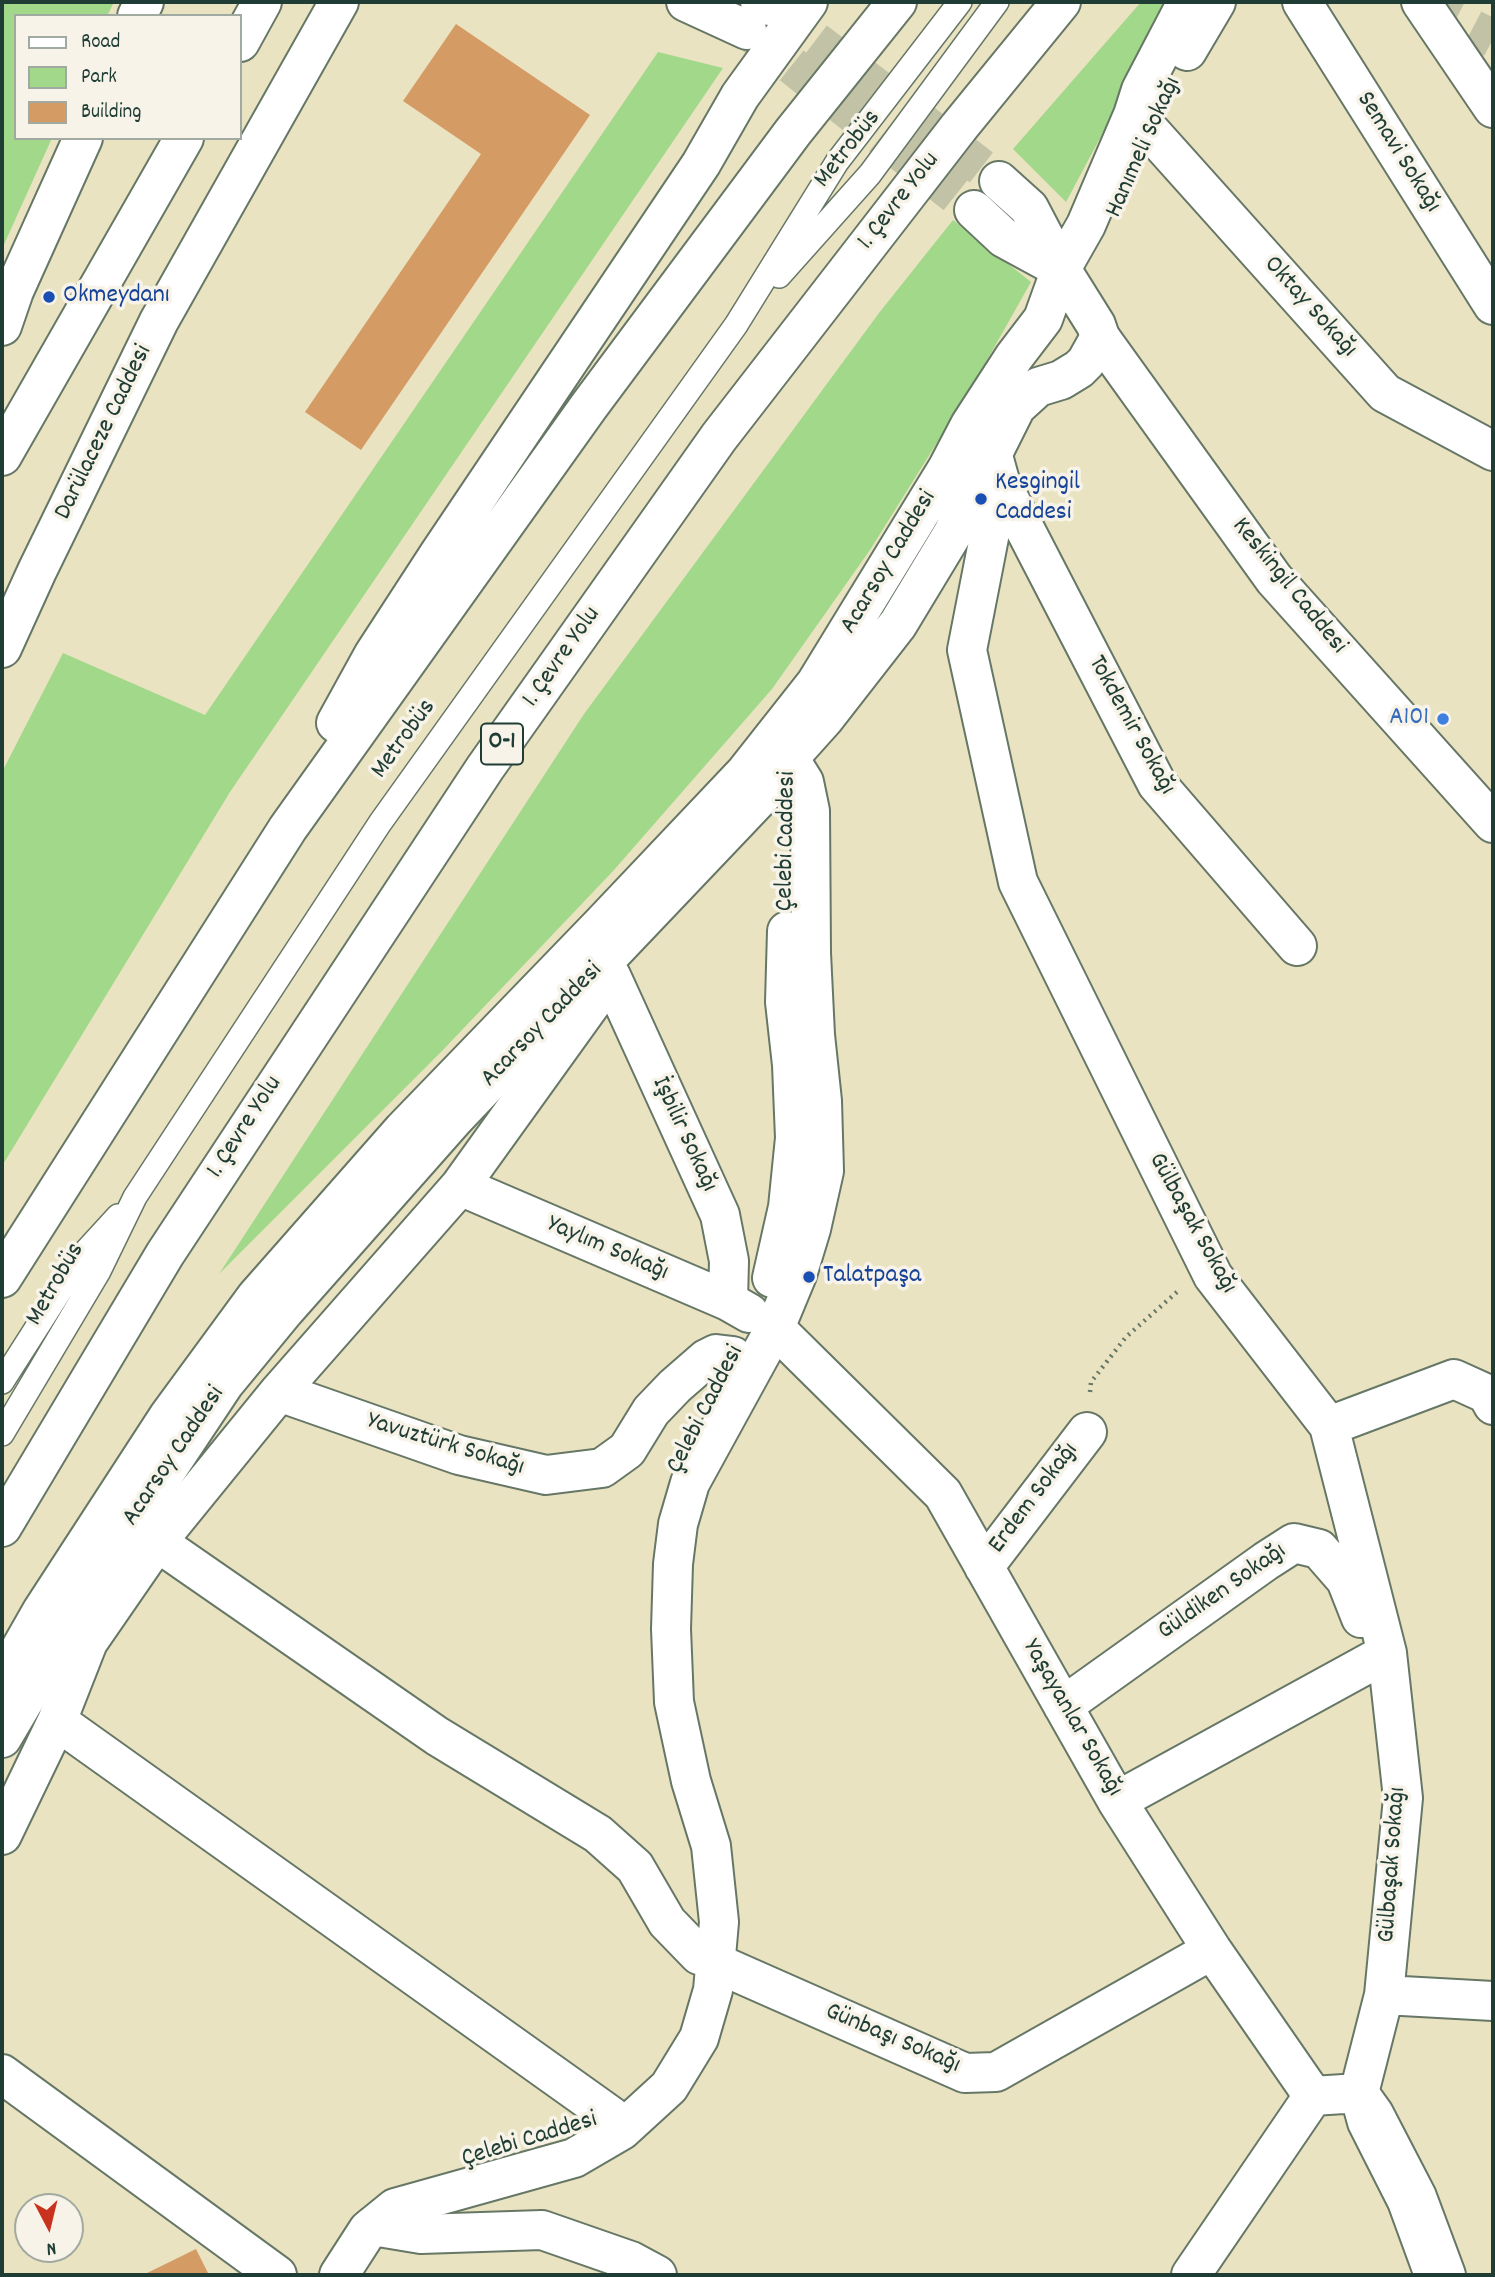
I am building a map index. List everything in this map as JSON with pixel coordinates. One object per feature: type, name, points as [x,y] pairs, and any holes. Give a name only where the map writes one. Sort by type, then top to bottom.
[{"type":"main road","points":[[242,37],[262,2]]},
{"type":"main road","name":"Darülaceze Caddesi","points":[[3,640],[159,321],[339,2]]},
{"type":"main road","points":[[686,2],[759,13]]},
{"type":"main road","points":[[288,828],[326,741],[374,654],[701,164],[740,96],[808,2]]},
{"type":"main road","points":[[701,164],[832,2]]},
{"type":"main road","points":[[2,1278],[288,828],[589,406],[793,132],[897,2]]},
{"type":"main road","name":"1. Çevre Yolu","points":[[2,1527],[164,1254],[485,768],[719,437],[958,127],[1061,2]]},
{"type":"main road","name":"Hanımeli Sokağı","points":[[1142,124],[1141,90],[1187,2]]},
{"type":"main road","name":"Hanımeli Sokağı","points":[[1071,283],[1086,225],[1142,124],[1216,2]]},
{"type":"main road","name":"Semavi Sokağı","points":[[1302,2],[1493,305]]},
{"type":"main road","points":[[1421,2],[1493,108]]},
{"type":"main road","name":"Oktay Sokağı","points":[[1142,124],[1385,393],[1493,451]]},
{"type":"main road","points":[[2,326],[14,291],[81,140]]},
{"type":"main road","points":[[2,456],[183,140]]},
{"type":"main road","name":"Keskingil Caddesi","points":[[999,181],[1028,208],[1100,337],[1275,579],[1493,823]]},
{"type":"main road","points":[[974,210],[1004,238],[1071,283]]},
{"type":"main road","name":"Acarsoy Caddesi","points":[[2,1738],[119,1570],[224,1384],[285,1310],[454,1119],[766,791],[781,747],[816,683],[1014,357],[1071,283]]},
{"type":"main road","name":"Acarsoy Caddesi","points":[[2,1681],[42,1611],[168,1417],[256,1297],[403,1130],[745,773],[824,719],[898,624],[996,466],[1016,407],[1038,387],[1061,380],[1079,369],[1100,337]]},
{"type":"main road","name":"Tokdemir Sokağı","points":[[996,466],[1157,784],[1297,946]]},
{"type":"main road","name":"Gülbaşak Sokağı","points":[[996,466],[967,650],[1018,882],[1213,1276],[1329,1426],[1382,1656],[1403,1798],[1384,1995],[1359,2093]]},
{"type":"main road","name":"Çelebi Caddesi","points":[[707,1959],[701,1938],[699,1905],[685,1839],[662,1760],[652,1689],[647,1579],[653,1528],[685,1442],[771,1281],[788,1207],[795,1138],[792,1065],[785,1002],[781,747]]},
{"type":"main road","name":"İşbilir Sokağı","points":[[460,1186],[611,976],[720,1215],[729,1261],[752,1315]]},
{"type":"main road","points":[[2,1835],[57,1721],[119,1570],[157,1542],[279,1392],[460,1186]]},
{"type":"main road","name":"Yaylım Sokağı","points":[[460,1186],[752,1315]]},
{"type":"main road","name":"Çelebi Caddesi","points":[[339,2275],[368,2230],[365,2207],[406,2181],[571,2132],[619,2121],[674,2054],[693,2008],[719,1922],[711,1846],[691,1781],[674,1702],[671,1629],[673,1564],[678,1524],[690,1483],[752,1315]]},
{"type":"main road","name":"Yaşayanlar Sokağı","points":[[752,1315],[943,1494],[1117,1801],[1212,1950],[1314,2096]]},
{"type":"main road","name":"Yavuztürk Sokağı","points":[[279,1392],[459,1455],[546,1475],[602,1468],[627,1450],[651,1411],[675,1385],[716,1354],[733,1356]]},
{"type":"main road","points":[[1329,1426],[1454,1379],[1487,1394],[1493,1405]]},
{"type":"main road","name":"Erdem Sokağı","points":[[984,1567],[1087,1432]]},
{"type":"main road","points":[[157,1542],[437,1736],[598,1834],[635,1867],[667,1922],[707,1959]]},
{"type":"main road","name":"Güldiken Sokağı","points":[[1063,1706],[1266,1560],[1294,1543],[1319,1549],[1346,1580],[1382,1656]]},
{"type":"main road","points":[[1117,1801],[1382,1656]]},
{"type":"main road","points":[[57,1721],[619,2121]]},
{"type":"main road","name":"Günbaşı Sokağı","points":[[707,1959],[965,2073],[996,2072],[1212,1950]]},
{"type":"main road","points":[[1384,1995],[1493,2001]]},
{"type":"main road","points":[[2,2074],[277,2275]]},
{"type":"main road","points":[[1191,2275],[1314,2096],[1359,2093]]},
{"type":"main road","points":[[1359,2093],[1367,2122],[1407,2202],[1434,2275]]},
{"type":"main road","points":[[1359,2093],[1374,2114],[1417,2197],[1446,2275]]},
{"type":"main road","points":[[366,2220],[421,2234],[542,2231],[631,2261],[657,2275]]},
{"type":"main road","name":"Çelebi Caddesi","points":[[317,2275],[329,2254],[366,2220]]},
{"type":"lane","name":"Metrobüs","points":[[2,1434],[99,1271],[135,1197],[380,822],[736,325],[837,162],[960,2]]},
{"type":"lane","name":"Metrobüs","points":[[736,325],[870,174],[997,2]]},
{"type":"lane","name":"Metrobüs","points":[[2,1382],[85,1252],[135,1197]]},
{"type":"path","points":[[1087,1432],[1091,1382],[1126,1337],[1208,1265]]},
{"type":"green space","points":[[2,2],[114,2],[108,14],[14,14],[14,140],[51,140],[2,249]]},
{"type":"green space","points":[[1141,2],[1177,2],[1139,65],[1066,202],[1013,149]]},
{"type":"green space","points":[[658,52],[723,68],[230,792],[2,1166],[2,772],[63,653],[205,715]]},
{"type":"green space","points":[[953,220],[1031,282],[973,385],[870,550],[772,689],[614,870],[442,1051],[219,1274],[584,714],[879,313]]},
{"type":"building","points":[[456,24],[590,115],[361,450],[305,412],[481,154],[403,101]]},
{"type":"building","points":[[196,2249],[209,2275],[143,2275]]},
{"type":"tunnel","points":[[1422,2],[1493,39]]},
{"type":"tunnel","points":[[770,6],[999,181]]},
{"type":"tunnel","points":[[747,30],[974,210]]},
{"type":"place","name":"Okmeydanı","points":[[49,297]]},
{"type":"place","name":"Kesgingil Caddesi","points":[[981,499]]},
{"type":"place","name":"A101","points":[[1443,719]]},
{"type":"place","name":"Talatpaşa","points":[[809,1277]]}]
